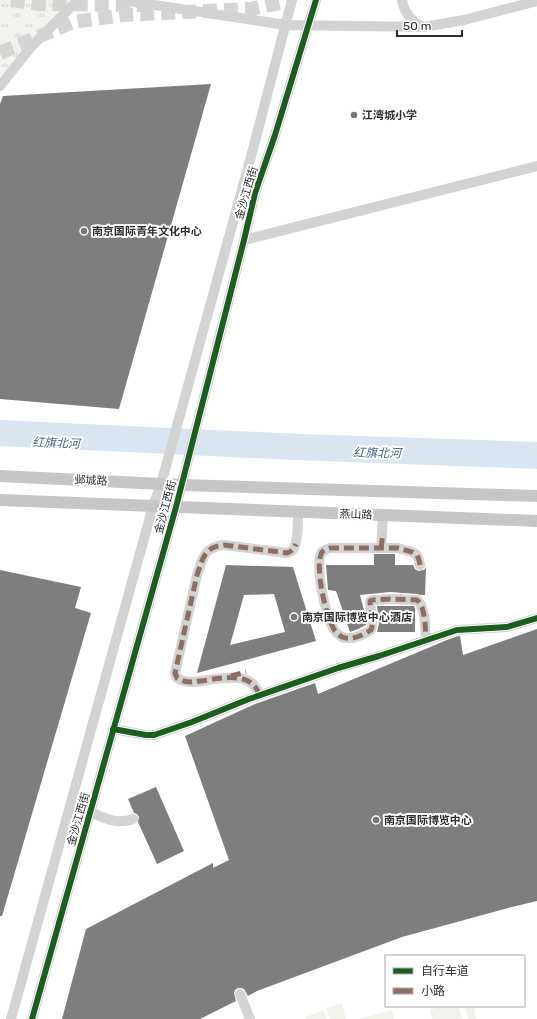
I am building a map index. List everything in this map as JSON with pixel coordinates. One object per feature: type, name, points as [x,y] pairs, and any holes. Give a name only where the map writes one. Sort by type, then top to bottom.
[{"type":"main road","name":"邺城路","points":[[0,476],[182,484]]},
{"type":"main road","points":[[182,484],[537,496]]},
{"type":"main road","points":[[0,500],[176,507]]},
{"type":"main road","name":"燕山路","points":[[176,507],[537,520]]},
{"type":"street","points":[[0,86],[32,46],[78,0]]},
{"type":"street","points":[[122,0],[286,25],[424,27],[464,20],[537,1]]},
{"type":"street","name":"金沙江西街","points":[[11,1019],[153,506],[161,484],[247,171],[292,0]]},
{"type":"street","name":"金沙江西街","points":[[32,1019],[176,507],[255,193],[316,0]]},
{"type":"street","points":[[402,0],[408,16],[415,23],[424,27]]},
{"type":"street","points":[[244,240],[537,166]]},
{"type":"street","points":[[246,672],[226,678],[192,682],[177,678],[175,673],[197,575],[206,553],[216,545],[287,553],[291,551],[294,549],[296,544],[298,512]]},
{"type":"street","points":[[381,548],[383,515]]},
{"type":"street","points":[[420,565],[417,555],[398,548],[330,548],[322,553],[319,570],[322,593],[329,618],[335,631],[342,637],[350,638],[362,636],[371,630],[373,626],[370,601],[390,599],[417,600],[423,610],[426,640]]},
{"type":"street","points":[[113,729],[146,736],[154,735],[338,668],[457,630],[507,627],[537,618]]},
{"type":"street","points":[[226,678],[241,679],[252,684],[256,688],[259,696]]},
{"type":"street","points":[[90,812],[112,821],[125,822],[133,819]]},
{"type":"street","points":[[240,994],[250,1019]]},
{"type":"green space","points":[[0,0],[70,0],[35,43],[0,77]]},
{"type":"green space","points":[[342,1003],[346,1019],[330,1019],[326,1008]]},
{"type":"green space","points":[[439,1007],[474,1007],[476,1019],[468,1019],[465,1008],[459,1008],[462,1019],[432,1019],[430,1010]]},
{"type":"green space","points":[[324,1010],[327,1019],[306,1019],[305,1017]]},
{"type":"green space","points":[[392,1010],[394,1019],[360,1019]]},
{"type":"water","name":"红旗北河","points":[[0,420],[301,434],[537,442],[537,469],[295,460],[0,446]]},
{"type":"building","name":"南京国际青年文化中心","points":[[211,84],[119,409],[0,399],[0,104],[3,96]]},
{"type":"building","points":[[374,554],[395,554],[395,565],[413,565],[418,571],[424,570],[426,567],[425,595],[390,592],[360,595],[366,625],[350,632],[336,591],[328,590],[326,565],[374,565]]},
{"type":"building","name":"南京国际博览中心酒店","points":[[226,565],[293,567],[316,641],[197,673]],"holes":[[[274,594],[285,632],[230,645],[244,595]]]},
{"type":"building","points":[[0,570],[81,587],[75,608],[91,613],[2,916],[0,916]]},
{"type":"building","points":[[377,606],[414,606],[415,632],[377,632],[379,623]]},
{"type":"building","name":"南京国际博览中心","points":[[537,629],[537,901],[402,937],[257,991],[248,996],[244,989],[238,988],[234,993],[236,1001],[200,1019],[62,1019],[86,929],[213,863],[213,868],[229,860],[185,736],[255,704],[315,683],[318,694],[458,636],[460,636],[463,655]]},
{"type":"building","points":[[156,787],[184,851],[157,864],[138,822],[139,817],[134,813],[128,799]]},
{"type":"tunnel","points":[[11,0],[41,4],[141,5]]},
{"type":"tunnel","points":[[0,53],[73,22],[123,15],[249,9],[295,0]]},
{"type":"marked path","points":[[381,548],[383,533]]},
{"type":"marked path","points":[[259,695],[255,686],[240,678],[220,678],[192,682],[177,678],[175,673],[197,575],[205,554],[217,546],[224,545],[287,553],[293,550],[296,544]]},
{"type":"marked path","points":[[420,565],[417,555],[398,548],[330,548],[322,552],[319,568],[322,592],[328,615],[335,631],[341,636],[353,638],[371,630],[372,619],[370,601],[372,600],[417,600],[420,603],[424,613],[426,640]]},
{"type":"marked path","points":[[231,676],[246,672]]},
{"type":"cycle path","points":[[32,1019],[176,507],[255,193],[275,135],[316,0]]},
{"type":"cycle path","points":[[113,729],[154,735],[192,722],[249,699],[338,668],[457,630],[507,627],[537,618]]},
{"type":"place","name":"江湾城小学","points":[[354,115]]},
{"type":"place","name":"南京国际青年文化中心","points":[[84,231]]},
{"type":"place","name":"南京国际博览中心酒店","points":[[294,617]]},
{"type":"place","name":"南京国际博览中心","points":[[376,820]]}]
